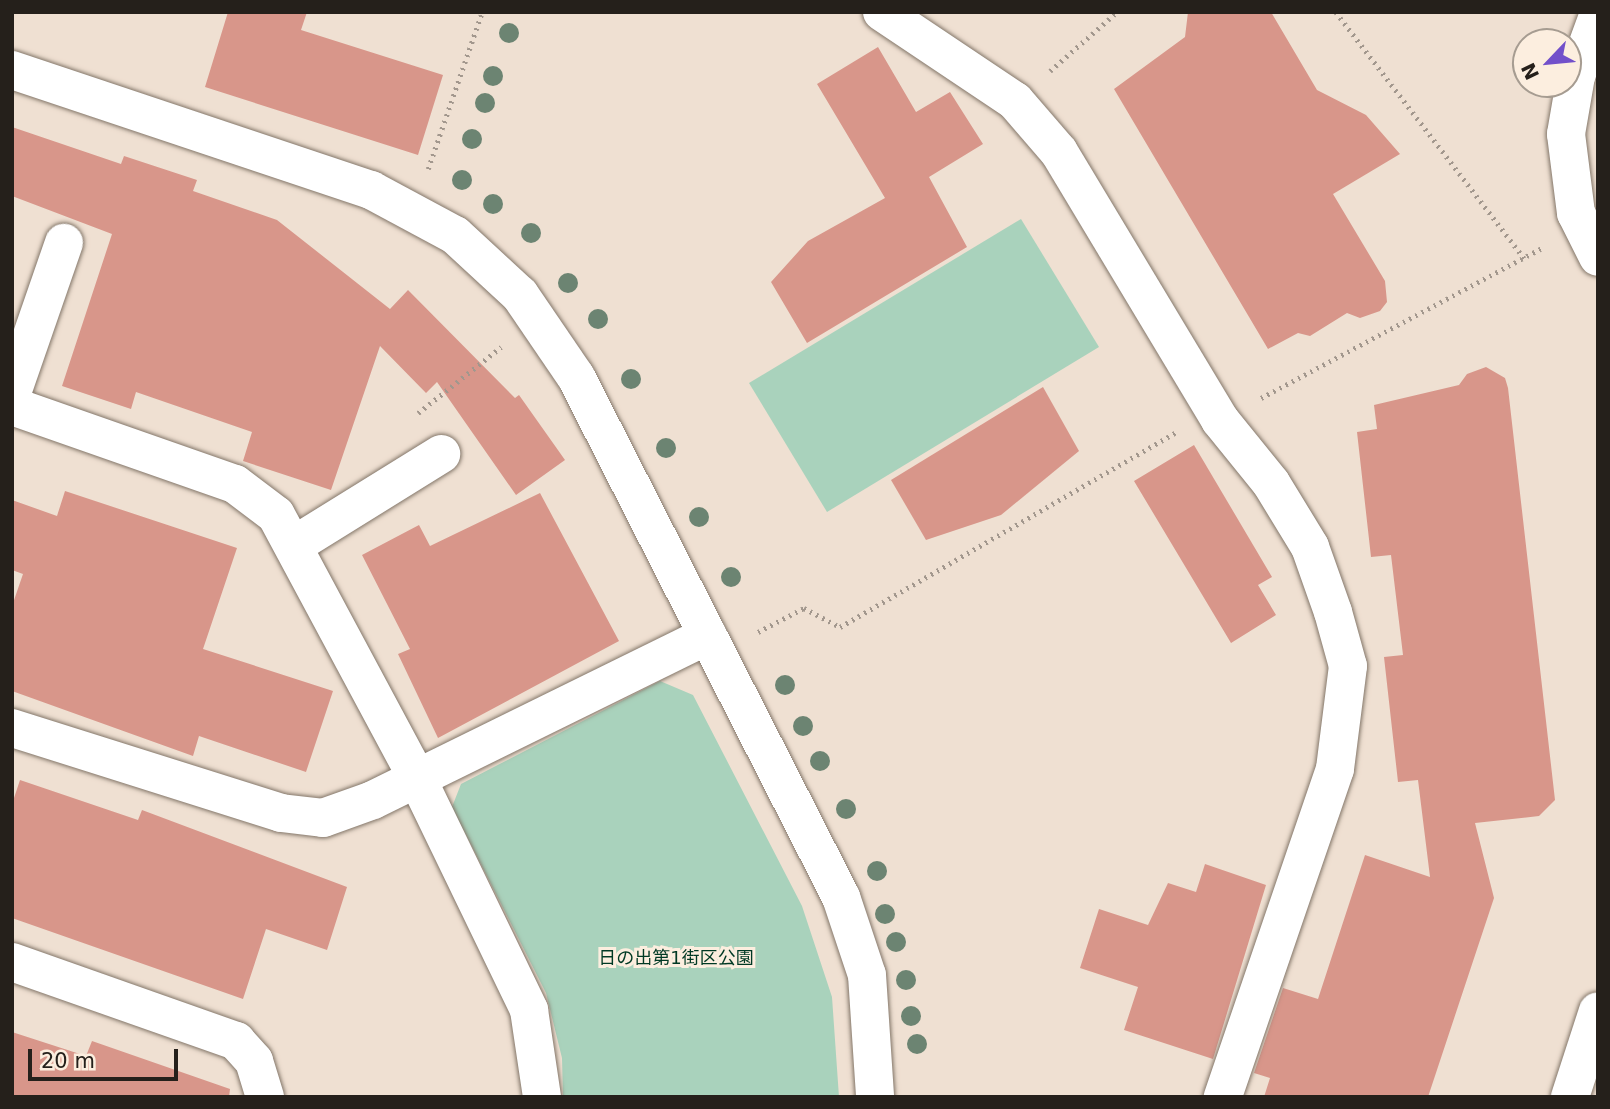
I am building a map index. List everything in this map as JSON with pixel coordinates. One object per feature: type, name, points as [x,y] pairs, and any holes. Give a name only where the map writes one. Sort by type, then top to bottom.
[{"type":"street","points":[[882,12],[1015,101],[1097,208],[1217,415],[1271,483],[1310,547],[1348,666],[1335,769],[1223,1097]]},
{"type":"street","points":[[1590,242],[1566,134],[1576,76],[1598,16]]},
{"type":"street","points":[[12,69],[303,164],[413,213],[455,235],[537,318],[576,377],[841,897],[867,975],[875,1097]]},
{"type":"street","points":[[12,393],[64,243]]},
{"type":"street","points":[[12,406],[235,484],[276,515],[296,544],[417,778],[529,1010],[542,1097]]},
{"type":"street","points":[[296,544],[441,454]]},
{"type":"street","points":[[12,728],[281,813],[323,818],[417,778],[708,635]]},
{"type":"street","points":[[12,962],[236,1041],[254,1061],[265,1097]]},
{"type":"street","points":[[1570,1097],[1598,1011]]},
{"type":"path","points":[[413,213],[482,12]]},
{"type":"path","points":[[1015,101],[1116,12]]},
{"type":"path","points":[[1336,12],[1524,258]]},
{"type":"path","points":[[804,608],[840,627],[1217,415],[1524,258],[1590,242]]},
{"type":"path","points":[[441,454],[418,411],[537,318]]},
{"type":"green space","points":[[1021,219],[1099,347],[827,512],[749,383]]},
{"type":"green space","name":"日の出第1街区公園","points":[[660,681],[693,695],[802,906],[832,997],[839,1097],[563,1097],[562,1058],[546,993],[452,807],[461,784]]},
{"type":"building","points":[[228,12],[307,12],[301,30],[443,75],[418,155],[205,87]]},
{"type":"building","points":[[1188,12],[1271,12],[1317,90],[1366,115],[1400,154],[1333,194],[1385,281],[1387,302],[1380,311],[1360,318],[1347,313],[1310,336],[1298,333],[1268,349],[1114,89],[1185,37]]},
{"type":"building","points":[[878,47],[916,112],[950,92],[983,144],[929,177],[967,247],[807,343],[771,282],[808,241],[885,198],[817,84]]},
{"type":"building","points":[[12,127],[121,164],[124,156],[197,180],[193,191],[277,220],[390,309],[408,290],[515,398],[519,395],[565,460],[516,495],[437,382],[426,393],[380,346],[331,490],[243,461],[252,432],[136,392],[131,409],[62,386],[112,234],[12,196]]},
{"type":"building","points":[[1486,367],[1505,378],[1508,388],[1555,800],[1539,816],[1475,823],[1494,898],[1428,1097],[1264,1097],[1270,1078],[1254,1073],[1283,988],[1318,999],[1365,855],[1430,877],[1418,780],[1398,782],[1384,657],[1403,655],[1391,555],[1371,557],[1357,432],[1377,429],[1374,405],[1459,385],[1467,374]]},
{"type":"building","points":[[1043,387],[1079,451],[1001,515],[926,540],[891,480]]},
{"type":"building","points":[[1194,445],[1272,577],[1258,585],[1276,615],[1231,643],[1134,481]]},
{"type":"building","points":[[65,491],[237,548],[203,649],[333,691],[306,772],[199,736],[193,756],[12,691],[12,606],[23,574],[12,570],[12,500],[57,516]]},
{"type":"building","points":[[540,493],[619,641],[438,738],[398,654],[410,649],[362,555],[419,525],[430,546]]},
{"type":"building","points":[[20,780],[138,820],[142,810],[347,887],[327,950],[266,929],[243,999],[12,918],[12,804]]},
{"type":"building","points":[[1205,864],[1266,885],[1213,1059],[1124,1030],[1138,987],[1080,968],[1099,909],[1148,925],[1168,883],[1196,892]]},
{"type":"building","points":[[12,1032],[86,1056],[92,1041],[230,1089],[229,1097],[12,1097]]}]
